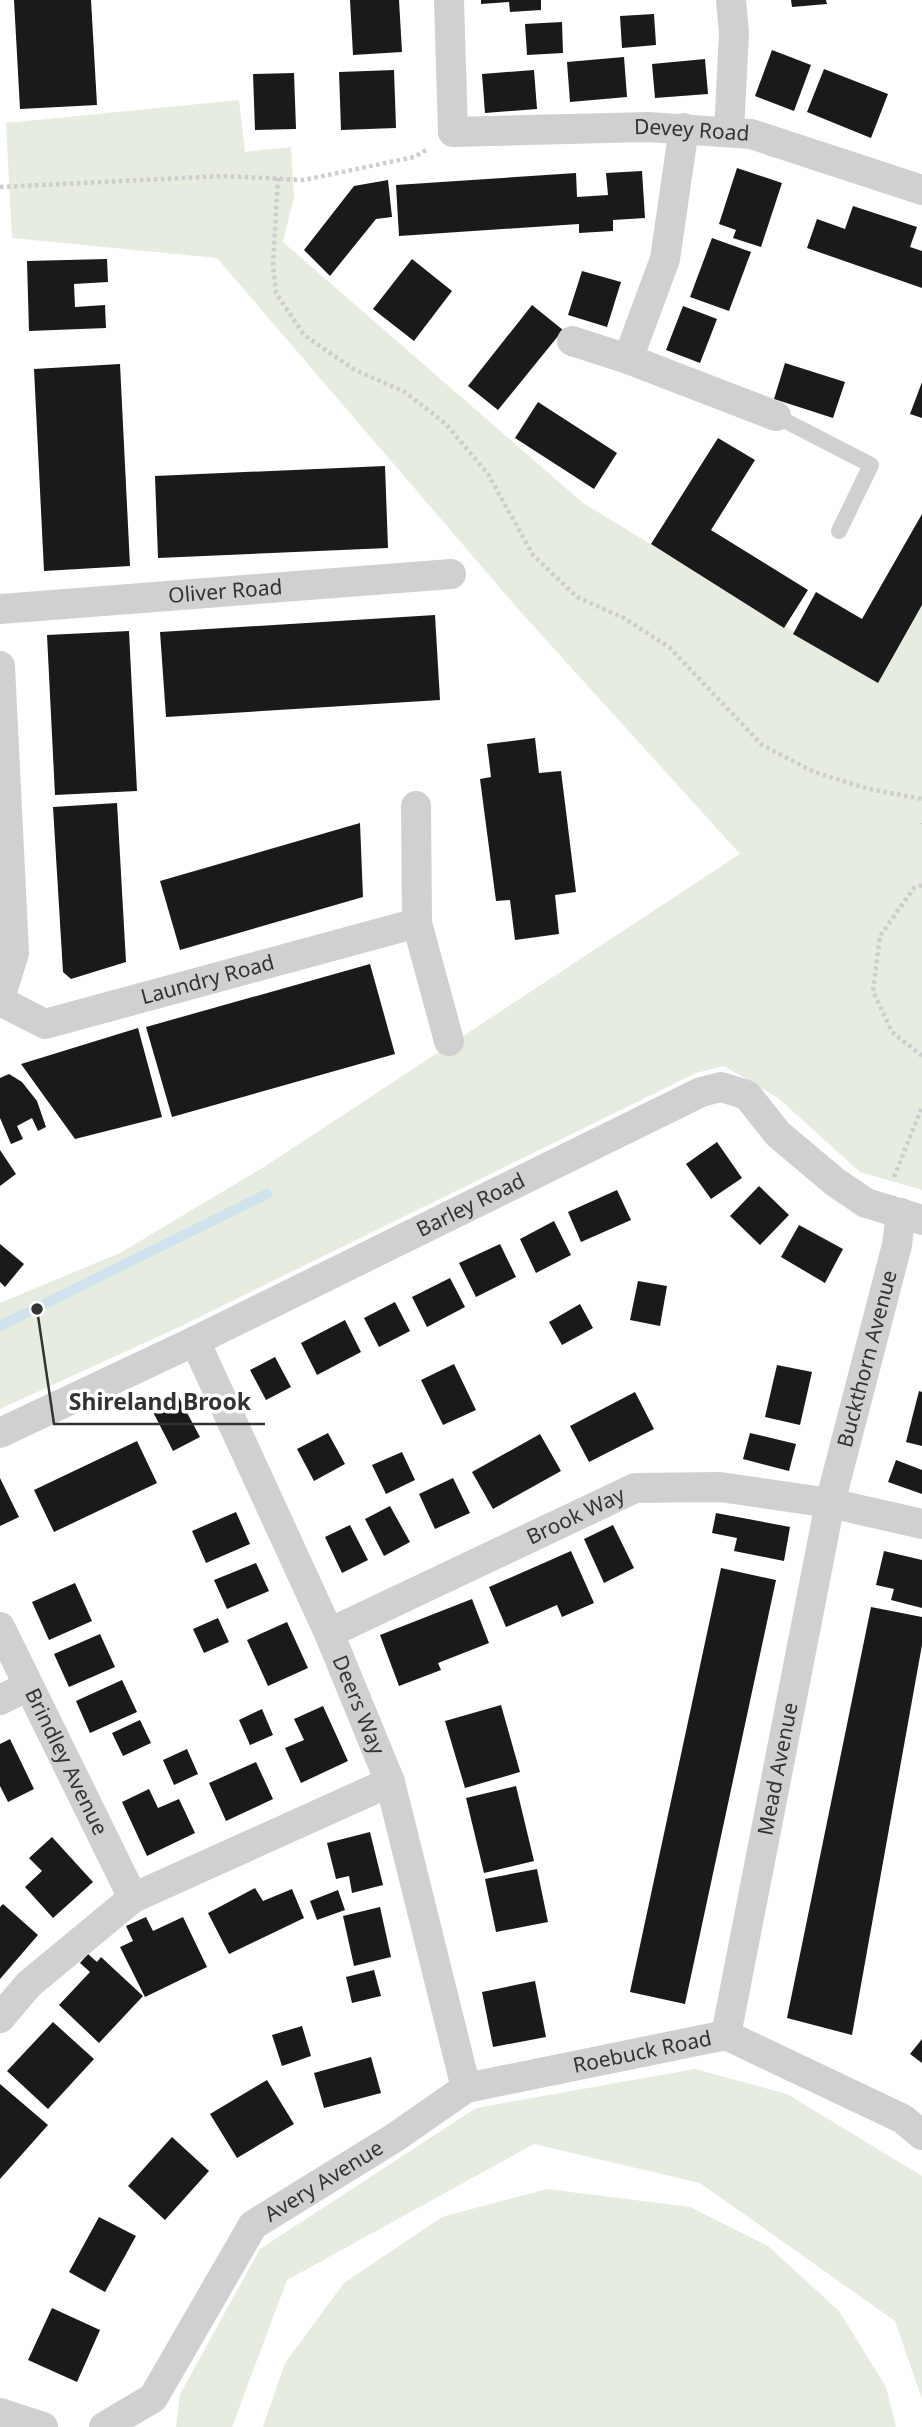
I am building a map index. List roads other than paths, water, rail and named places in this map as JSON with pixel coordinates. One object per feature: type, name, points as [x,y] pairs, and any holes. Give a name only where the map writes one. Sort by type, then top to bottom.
[{"type":"street","name":"Devey Road","points":[[449,0],[453,132],[684,128],[751,134],[922,190]]},
{"type":"street","points":[[729,132],[734,33],[731,0]]},
{"type":"street","points":[[628,359],[665,259],[684,128]]},
{"type":"street","points":[[572,341],[628,359],[776,416]]},
{"type":"street","name":"Oliver Road","points":[[0,609],[452,574]]},
{"type":"street","points":[[0,666],[14,953],[0,999]]},
{"type":"street","points":[[416,806],[417,923],[449,1041]]},
{"type":"street","name":"Laundry Road","points":[[0,999],[45,1024],[417,923]]},
{"type":"street","name":"Barley Road","points":[[0,1433],[195,1341],[701,1091],[721,1087],[747,1095],[778,1134],[835,1181],[866,1203],[912,1217]]},
{"type":"street","name":"Buckthorn Avenue","points":[[830,1503],[897,1245],[912,1217]]},
{"type":"street","name":"Deers Way","points":[[195,1341],[329,1633],[390,1782],[466,2088]]},
{"type":"street","name":"Brook Way","points":[[329,1633],[635,1488],[720,1487],[830,1503],[922,1524]]},
{"type":"street","name":"Mead Avenue","points":[[726,2035],[830,1503]]},
{"type":"street","name":"Brindley Avenue","points":[[0,1627],[133,1898]]},
{"type":"street","points":[[0,1700],[28,1686]]},
{"type":"street","points":[[0,2018],[29,1984],[133,1898],[390,1782]]},
{"type":"street","name":"Roebuck Road","points":[[466,2088],[726,2035],[903,2119],[922,2135]]},
{"type":"street","name":"Avery Avenue","points":[[104,2427],[153,2398],[253,2225],[394,2138],[466,2088]]},
{"type":"street","points":[[0,2413],[43,2427]]},
{"type":"lane","points":[[776,416],[871,465],[839,531]]},
{"type":"waterway","points":[[0,1326],[267,1194]]},
{"type":"place","name":"Shireland Brook","points":[[37,1309]]}]
